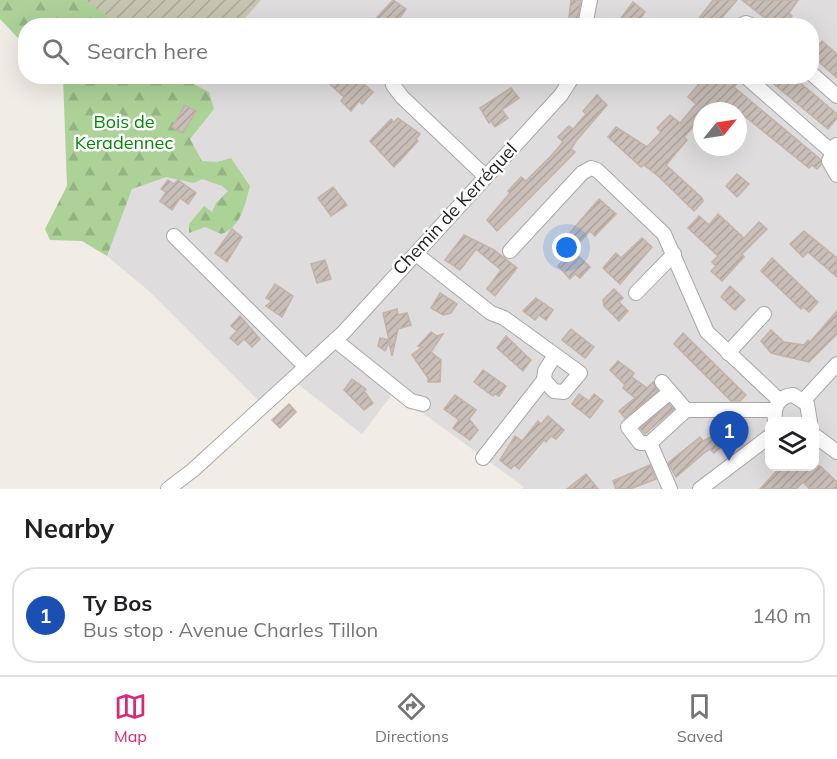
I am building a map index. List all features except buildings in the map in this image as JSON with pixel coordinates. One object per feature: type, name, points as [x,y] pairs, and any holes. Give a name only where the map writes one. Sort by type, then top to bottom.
[{"type":"street","points":[[587,18],[590,0]]},
{"type":"street","points":[[819,80],[837,96]]},
{"type":"street","points":[[393,84],[402,97],[485,176]]},
{"type":"street","name":"Chemin de Kerréquel","points":[[168,489],[193,470],[335,340],[561,95],[568,84]]},
{"type":"street","points":[[755,84],[835,148],[829,160],[837,175]]},
{"type":"street","points":[[510,251],[582,173],[591,168],[597,170],[654,222],[667,238],[705,328],[776,411]]},
{"type":"street","points":[[174,236],[305,366]]},
{"type":"street","points":[[416,254],[491,313],[504,318],[580,373],[564,392],[554,391],[544,380]]},
{"type":"street","points":[[636,293],[674,254]]},
{"type":"street","points":[[728,353],[764,314]]},
{"type":"street","points":[[335,340],[411,400],[423,404]]},
{"type":"street","points":[[483,458],[544,380],[545,371],[555,355]]},
{"type":"street","points":[[804,400],[837,364]]},
{"type":"street","points":[[686,410],[666,387],[628,427],[639,443],[650,443],[686,410],[776,411],[793,395],[804,400],[809,408],[810,417]]},
{"type":"street","points":[[700,489],[765,439]]},
{"type":"street","points":[[819,439],[837,453]]},
{"type":"street","points":[[650,443],[670,489]]},
{"type":"shaded area","points":[[84,0],[261,0],[245,18],[106,18]]},
{"type":"shaded area","points":[[261,0],[837,0],[837,489],[522,489],[524,487],[394,392],[362,434],[294,381],[266,408],[149,291],[84,237],[190,84],[819,84],[819,18],[244,18]]},
{"type":"green space","points":[[0,0],[85,0],[109,18],[18,18],[18,38],[0,19]]},
{"type":"green space","name":"Bois de Keradennec","points":[[63,84],[194,84],[209,92],[214,109],[190,139],[202,161],[217,162],[231,158],[250,186],[238,221],[228,231],[221,234],[205,227],[189,233],[189,224],[204,206],[212,212],[216,203],[228,191],[222,186],[202,179],[194,183],[166,177],[132,189],[107,256],[82,241],[50,240],[45,229],[67,186]]},
{"type":"place","name":"Ty Bos","points":[[729,461]]}]
